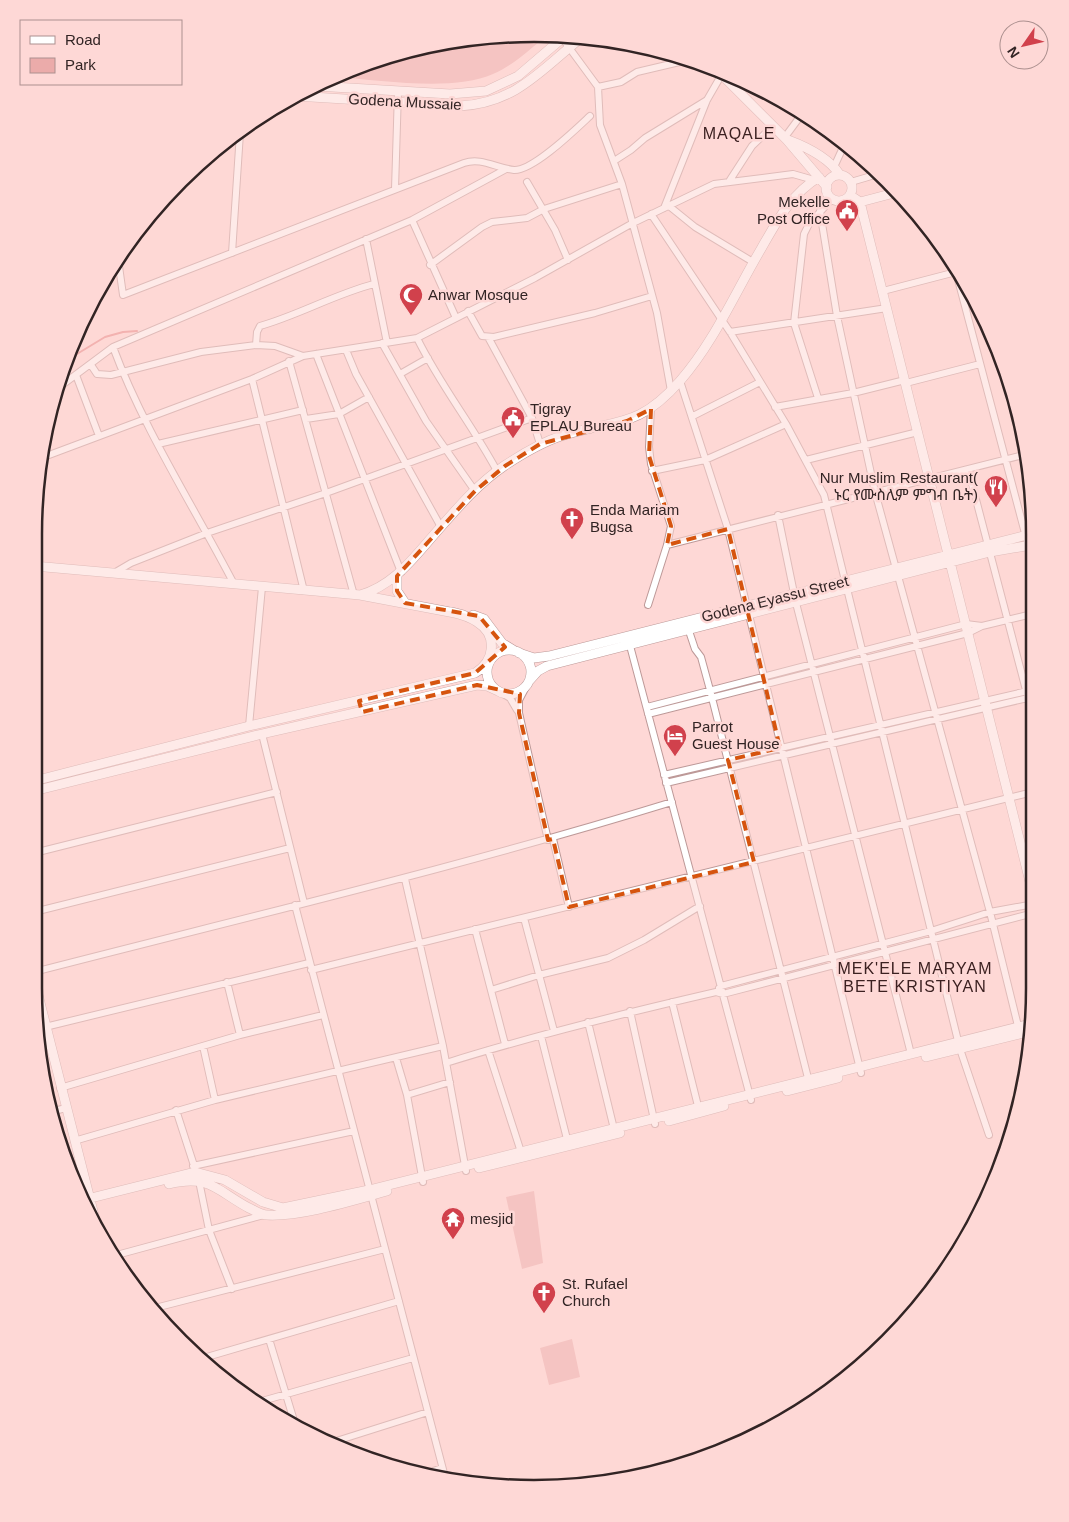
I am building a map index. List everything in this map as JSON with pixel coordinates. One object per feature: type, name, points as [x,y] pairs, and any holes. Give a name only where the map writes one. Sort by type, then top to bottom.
[{"type":"street","name":"Godena Mussaie","points":[[331,87],[450,94],[492,89],[518,76],[556,43]]},
{"type":"street","points":[[568,44],[598,87],[600,124],[622,184],[631,224],[652,296],[671,391]]},
{"type":"street","name":"Godena Mussaie","points":[[310,97],[460,106],[494,101],[526,85],[573,45]]},
{"type":"street","points":[[598,87],[621,82],[637,72],[675,63]]},
{"type":"street","points":[[666,207],[717,78]]},
{"type":"street","points":[[740,87],[786,139],[816,178],[827,187]]},
{"type":"street","points":[[395,189],[398,91]]},
{"type":"street","points":[[614,161],[632,150],[645,138],[707,100]]},
{"type":"street","points":[[119,270],[123,295],[471,160],[506,169],[523,168],[547,154],[590,116]]},
{"type":"street","points":[[786,139],[799,119]]},
{"type":"street","points":[[730,180],[752,146],[774,126]]},
{"type":"street","points":[[786,139],[804,147],[834,167],[840,176],[850,182],[871,176]]},
{"type":"street","points":[[232,252],[239,141]]},
{"type":"street","points":[[834,167],[842,150]]},
{"type":"street","points":[[67,382],[114,347],[412,220],[506,169]]},
{"type":"street","points":[[49,455],[252,379],[288,361],[303,356],[417,338],[568,260],[631,224],[714,184],[730,180],[793,174],[816,178]]},
{"type":"street","points":[[840,176],[832,178],[827,187],[828,195],[832,199],[841,201],[851,196]]},
{"type":"street","points":[[357,595],[374,591],[399,574],[475,491],[497,471],[540,444],[562,436],[627,421],[651,409],[671,391],[680,381],[722,319],[784,209],[795,195],[816,178]]},
{"type":"street","points":[[527,182],[544,209],[568,260]]},
{"type":"street","points":[[850,182],[851,196]]},
{"type":"street","points":[[430,264],[492,222],[527,218],[544,209],[622,184]]},
{"type":"street","points":[[860,202],[889,194]]},
{"type":"street","points":[[851,196],[860,202],[1026,862]]},
{"type":"street","points":[[818,398],[794,323],[804,234],[820,211],[832,199]]},
{"type":"street","points":[[666,207],[753,262]]},
{"type":"street","points":[[820,211],[837,316],[875,492],[960,810],[990,912],[1019,1030]]},
{"type":"street","points":[[651,214],[722,319],[786,424],[806,460],[826,504],[960,1046],[989,1135]]},
{"type":"street","points":[[412,220],[430,264],[456,318]]},
{"type":"street","points":[[366,239],[384,343],[400,374],[446,450],[475,491]]},
{"type":"street","points":[[883,291],[951,273]]},
{"type":"street","points":[[256,345],[257,332],[260,326],[281,320],[293,313],[353,289],[374,284]]},
{"type":"street","points":[[960,287],[1006,460],[1026,524]]},
{"type":"street","points":[[468,311],[477,330],[482,336],[488,338],[595,313],[652,296]]},
{"type":"street","points":[[730,332],[887,308]]},
{"type":"street","points":[[417,338],[479,438],[497,471]]},
{"type":"street","points":[[488,338],[532,418],[540,444]]},
{"type":"street","points":[[91,364],[97,374],[111,375],[200,352],[256,345],[275,346],[303,356]]},
{"type":"street","points":[[114,347],[122,372],[158,444],[234,584]]},
{"type":"street","points":[[346,350],[369,397],[441,527]]},
{"type":"street","points":[[316,354],[365,478],[399,574],[397,591],[405,603]]},
{"type":"street","points":[[400,374],[428,358]]},
{"type":"street","points":[[288,361],[357,595]]},
{"type":"street","points":[[775,407],[853,393],[980,364]]},
{"type":"street","points":[[76,376],[99,436]]},
{"type":"street","points":[[252,379],[304,591]]},
{"type":"street","points":[[680,381],[694,416],[705,460],[728,530],[746,611],[860,1070]]},
{"type":"street","points":[[694,416],[760,382]]},
{"type":"street","points":[[306,419],[339,414],[369,397]]},
{"type":"street","points":[[648,605],[671,526],[652,471],[649,447],[651,409]]},
{"type":"street","points":[[158,444],[303,410]]},
{"type":"street","points":[[114,573],[131,563],[207,533],[326,493],[532,418]]},
{"type":"street","points":[[652,471],[705,460],[786,424]]},
{"type":"street","points":[[806,460],[918,432]]},
{"type":"street","points":[[667,545],[778,515],[1020,456]]},
{"type":"street","points":[[968,469],[1026,681]]},
{"type":"street","points":[[778,515],[795,598],[911,1054]]},
{"type":"street","name":"Godena Eyassu Street","points":[[517,652],[530,657],[544,657],[628,636],[746,611],[950,559],[1026,536]]},
{"type":"street","name":"Godena Eyassu Street","points":[[989,548],[1026,545]]},
{"type":"street","points":[[42,567],[357,595],[484,619],[502,643],[526,659],[530,667],[528,683],[519,700],[519,713],[569,907]]},
{"type":"street","points":[[249,726],[262,586]]},
{"type":"street","name":"Godena Eyassu Street","points":[[528,683],[541,668],[689,631],[746,611]]},
{"type":"street","points":[[451,612],[472,618],[488,632],[492,644],[487,677],[491,685],[500,692],[516,693],[528,683]]},
{"type":"street","points":[[646,707],[914,638],[982,626],[1026,616]]},
{"type":"street","points":[[648,714],[916,646],[967,628]]},
{"type":"street","points":[[689,631],[695,649],[701,657],[710,690],[809,1082]]},
{"type":"street","points":[[628,636],[751,1097]]},
{"type":"street","points":[[42,779],[249,726],[470,675],[484,668],[497,653],[506,650],[517,652]]},
{"type":"street","points":[[42,789],[262,734],[477,685],[487,686],[510,698],[519,713]]},
{"type":"street","points":[[664,775],[934,712],[986,704],[1026,695]]},
{"type":"street","points":[[359,701],[362,712]]},
{"type":"street","points":[[666,782],[936,720],[986,704]]},
{"type":"street","points":[[262,734],[304,903]]},
{"type":"street","points":[[128,757],[130,767]]},
{"type":"street","points":[[42,851],[277,792]]},
{"type":"street","points":[[311,970],[1026,794]]},
{"type":"street","points":[[42,970],[295,905],[406,879],[551,840],[672,802]]},
{"type":"street","points":[[42,910],[290,848]]},
{"type":"street","points":[[406,879],[443,1046],[466,1168]]},
{"type":"street","points":[[295,905],[428,1412],[442,1468],[437,1469]]},
{"type":"street","points":[[716,992],[721,986],[931,931],[990,912],[1026,905]]},
{"type":"street","points":[[491,990],[539,975],[608,958],[639,943],[700,906]]},
{"type":"street","points":[[446,1063],[505,1044],[630,1011],[716,992],[723,994],[1026,915]]},
{"type":"street","points":[[524,918],[554,1032]]},
{"type":"street","points":[[475,930],[505,1044]]},
{"type":"street","points":[[83,1184],[45,1028],[309,963]]},
{"type":"street","points":[[227,982],[240,1035]]},
{"type":"street","points":[[672,1002],[698,1106]]},
{"type":"street","points":[[630,1011],[655,1121]]},
{"type":"street","points":[[60,1088],[240,1035],[323,1016]]},
{"type":"street","points":[[588,1022],[614,1128]]},
{"type":"street","points":[[121,1254],[266,1215],[323,1208],[423,1179],[960,1046],[1024,1028]]},
{"type":"street","points":[[1019,1030],[1024,1030]]},
{"type":"street","points":[[541,1036],[568,1143]]},
{"type":"street","points":[[203,1046],[215,1100]]},
{"type":"street","points":[[74,1141],[176,1110],[443,1046]]},
{"type":"street","points":[[860,1070],[911,1054],[960,1046]]},
{"type":"street","points":[[488,1050],[521,1152]]},
{"type":"street","points":[[396,1058],[407,1095],[423,1179]]},
{"type":"street","points":[[407,1095],[450,1082]]},
{"type":"street","points":[[466,1168],[521,1152],[568,1143],[614,1128],[655,1121],[698,1106],[751,1097]]},
{"type":"street","points":[[58,1110],[66,1108]]},
{"type":"street","points":[[176,1110],[196,1173],[208,1230],[232,1289]]},
{"type":"street","points":[[90,1199],[172,1183],[196,1173],[354,1131]]},
{"type":"street","points":[[196,1173],[225,1180],[262,1202],[283,1208]]},
{"type":"street","points":[[196,1173],[247,1207],[266,1215],[283,1208],[370,1193]]},
{"type":"street","points":[[160,1307],[385,1249]]},
{"type":"street","points":[[209,1356],[398,1301]]},
{"type":"street","points":[[269,1339],[292,1416]]},
{"type":"street","points":[[266,1400],[413,1358]]},
{"type":"street","points":[[341,1440],[428,1412]]},
{"type":"highlighted area","points":[[651,409],[649,456],[671,526],[667,545],[728,529],[780,748],[728,760],[754,862],[569,907],[553,839],[548,840],[519,713],[520,694],[477,685],[362,712],[359,701],[475,673],[505,647],[479,616],[405,603],[397,591],[397,576],[475,491],[505,466],[540,444],[627,421]]},
{"type":"green space","points":[[539,42],[508,66],[493,74],[477,79],[438,84],[351,78],[407,59],[439,52],[470,47]]},
{"type":"green space","points":[[534,1191],[543,1263],[522,1269],[506,1197]]},
{"type":"green space","points":[[572,1339],[580,1377],[549,1385],[540,1348]]},
{"type":"waterway","points":[[77,354],[105,337],[123,332],[137,331]]},
{"type":"place","name":"Mekelle Post Office","points":[[847,232]]},
{"type":"place","name":"Anwar Mosque","points":[[411,316]]},
{"type":"place","name":"Tigray EPLAU Bureau","points":[[513,439]]},
{"type":"place","name":"Nur Muslim Restaurant( ኑር የሙስሊም ምግብ ቤት)","points":[[996,508]]},
{"type":"place","name":"Enda Mariam Bugsa","points":[[572,540]]},
{"type":"place","name":"Parrot Guest House","points":[[675,757]]},
{"type":"place","name":"mesjid","points":[[453,1240]]},
{"type":"place","name":"St. Rufael Church","points":[[544,1314]]},
{"type":"district","name":"MAQALE","points":[[739,133]]},
{"type":"district","name":"MEK'ELE MARYAM BETE KRISTIYAN","points":[[915,977]]}]
